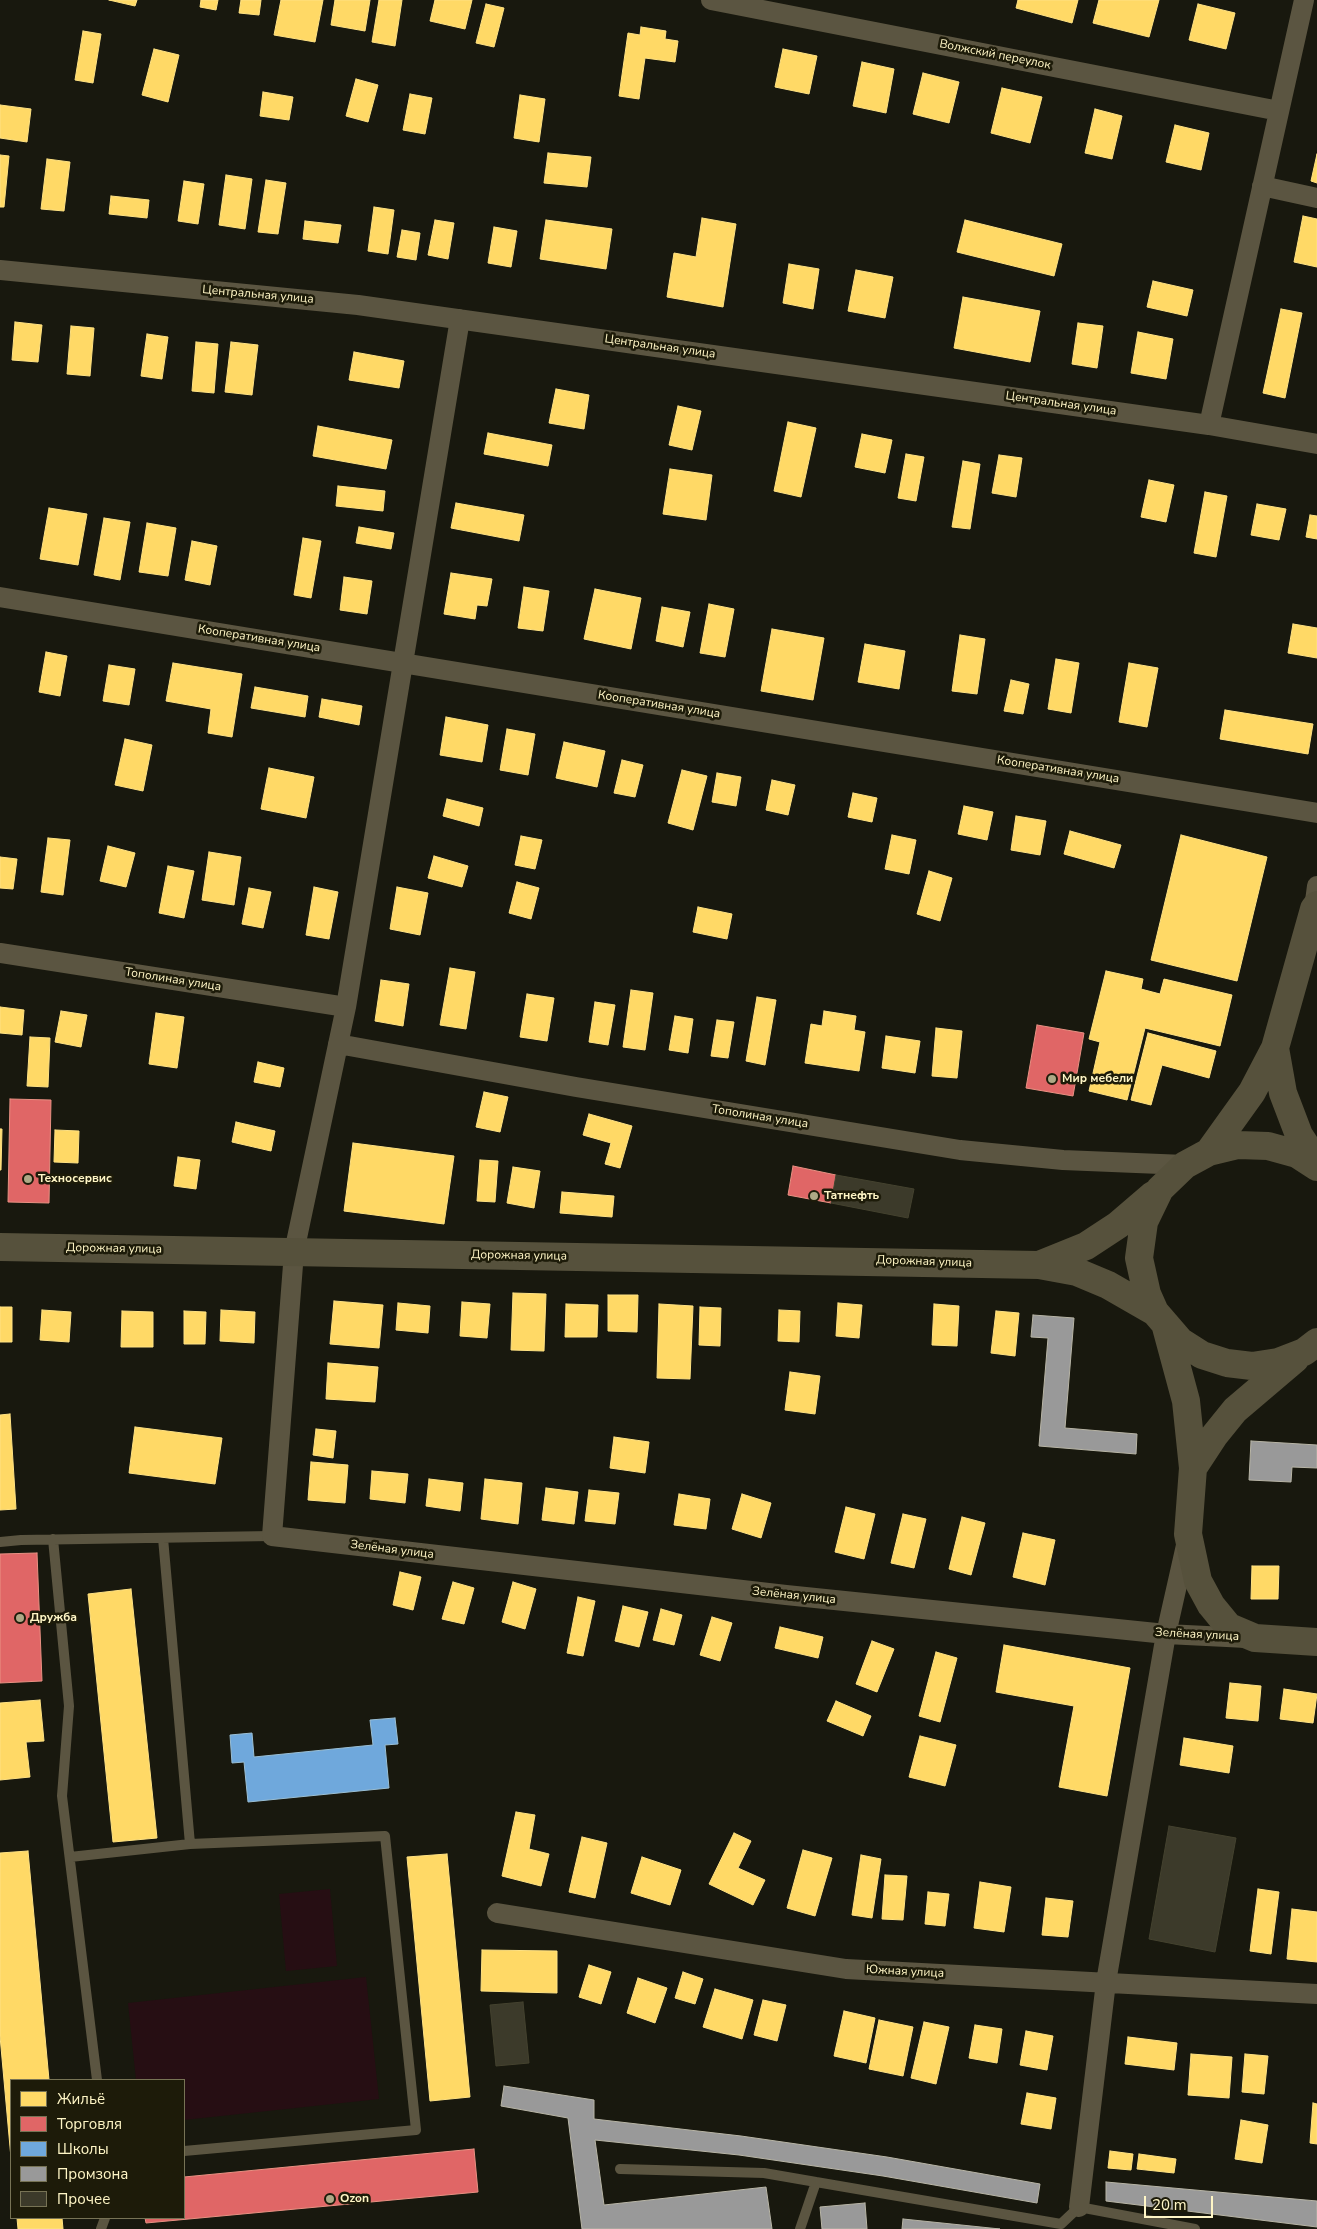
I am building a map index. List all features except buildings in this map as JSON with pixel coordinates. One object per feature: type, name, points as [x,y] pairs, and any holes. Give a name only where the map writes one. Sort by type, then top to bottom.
[{"type":"main road","points":[[1209,1152],[1252,1092],[1274,1048],[1316,900]]},
{"type":"main road","points":[[1274,1048],[1283,1093],[1299,1134],[1317,1163]]},
{"type":"main road","points":[[1039,1265],[1086,1246],[1118,1225],[1160,1190],[1185,1165],[1209,1152],[1238,1144],[1268,1146],[1297,1154],[1317,1167]]},
{"type":"main road","points":[[1160,1190],[1144,1222],[1139,1258],[1146,1294],[1161,1320],[1180,1341],[1202,1355],[1227,1363],[1252,1366],[1278,1362],[1310,1347]]},
{"type":"main road","name":"Дорожная улица","points":[[0,1247],[1039,1265]]},
{"type":"main road","points":[[1039,1265],[1077,1272],[1108,1285],[1161,1320],[1186,1401],[1193,1468],[1188,1534],[1198,1581],[1211,1605],[1230,1627],[1256,1638]]},
{"type":"main road","points":[[1193,1468],[1214,1436],[1235,1410],[1310,1347]]},
{"type":"main road","name":"Зелёная улица","points":[[1256,1638],[1317,1642]]},
{"type":"street","name":"Волжский переулок","points":[[711,0],[1279,111]]},
{"type":"street","points":[[1209,425],[1304,0]]},
{"type":"street","points":[[1262,186],[1317,198]]},
{"type":"street","name":"Центральная улица","points":[[0,270],[358,304],[1209,425],[1317,444]]},
{"type":"street","points":[[272,1536],[294,1252],[346,1007],[460,319]]},
{"type":"street","name":"Кооперативная улица","points":[[0,597],[1317,813]]},
{"type":"street","name":"Тополиная улица","points":[[0,953],[346,1007]]},
{"type":"street","name":"Тополиная улица","points":[[338,1044],[576,1087],[960,1150],[1063,1160],[1185,1165]]},
{"type":"street","points":[[1079,2207],[1106,1982],[1166,1634],[1188,1534]]},
{"type":"street","name":"Зелёная улица","points":[[272,1536],[786,1595],[1166,1634],[1256,1638]]},
{"type":"street","name":"Южная улица","points":[[497,1913],[846,1969],[1317,1994]]},
{"type":"lane","points":[[0,1542],[53,1539],[272,1536]]},
{"type":"lane","points":[[163,1538],[190,1844]]},
{"type":"lane","points":[[53,1539],[69,1706],[62,1796],[97,2079]]},
{"type":"lane","points":[[70,1857],[190,1844],[385,1836],[416,2130],[185,2151]]},
{"type":"lane","points":[[620,2169],[764,2173],[1061,2224],[1079,2207],[1195,2229]]},
{"type":"lane","points":[[800,2229],[816,2182]]},
{"type":"shaded area","points":[[330,1889],[337,1966],[286,1971],[279,1894]]},
{"type":"shaded area","points":[[366,1977],[379,2099],[185,2120],[185,2079],[136,2079],[128,2003]]},
{"type":"place","name":"Мир мебели","points":[[1052,1079]]},
{"type":"place","name":"Техносервис","points":[[28,1179]]},
{"type":"place","name":"Татнефть","points":[[814,1196]]},
{"type":"place","name":"Дружба","points":[[20,1618]]},
{"type":"place","name":"Ozon","points":[[330,2199]]}]
